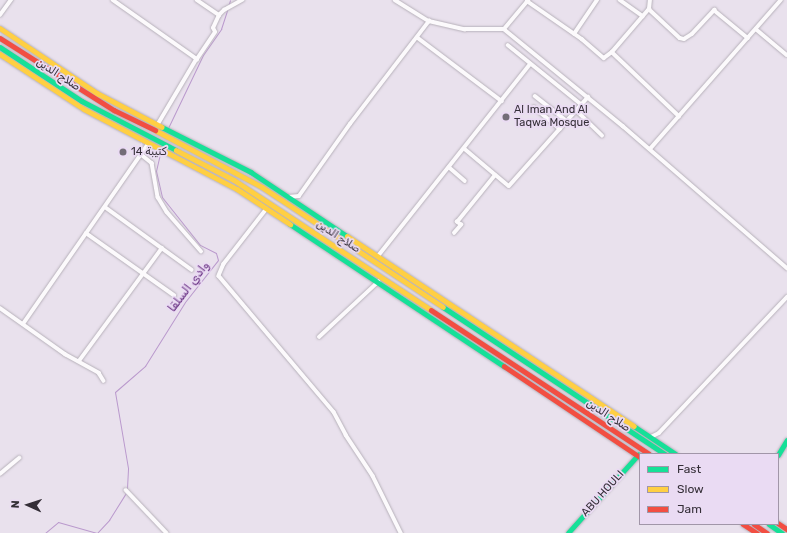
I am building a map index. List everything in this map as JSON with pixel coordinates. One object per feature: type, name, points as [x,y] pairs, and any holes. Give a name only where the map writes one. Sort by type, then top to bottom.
[{"type":"main road","points":[[0,28],[97,93],[251,172],[674,453]]},
{"type":"main road","name":"صلاح الدين","points":[[0,38],[114,110],[232,169],[663,453]]},
{"type":"main road","name":"صلاح الدين","points":[[0,47],[109,116],[234,180],[647,453]]},
{"type":"main road","points":[[0,54],[84,109],[166,153],[227,183],[639,456]]},
{"type":"main road","points":[[109,116],[114,110]]},
{"type":"main road","points":[[480,342],[488,338]]},
{"type":"main road","points":[[545,385],[550,378]]},
{"type":"main road","points":[[779,453],[787,440]]},
{"type":"main road","name":"ABU HOULI","points":[[568,533],[639,456]]},
{"type":"main road","points":[[745,525],[757,533]]},
{"type":"main road","points":[[756,525],[768,533]]},
{"type":"main road","points":[[770,525],[782,533]]},
{"type":"street","points":[[0,15],[11,0]]},
{"type":"street","points":[[112,0],[197,59]]},
{"type":"street","points":[[197,0],[219,15]]},
{"type":"street","points":[[158,125],[197,59],[215,32],[213,28],[219,15],[224,10],[242,0]]},
{"type":"street","points":[[395,0],[429,21],[465,29],[504,30],[650,149],[787,268]]},
{"type":"street","points":[[504,30],[528,0],[604,58],[612,52],[649,9],[650,0]]},
{"type":"street","points":[[574,34],[597,0]]},
{"type":"street","points":[[620,0],[643,16]]},
{"type":"street","points":[[650,149],[781,0]]},
{"type":"street","points":[[649,9],[680,38],[684,39],[692,34],[714,10],[748,38]]},
{"type":"street","points":[[288,197],[299,196],[350,124],[418,38],[429,21]]},
{"type":"street","points":[[756,29],[787,55]]},
{"type":"street","points":[[418,38],[502,101]]},
{"type":"street","points":[[508,45],[582,105]]},
{"type":"street","points":[[612,52],[679,116]]},
{"type":"street","points":[[378,256],[465,149],[530,64]]},
{"type":"street","points":[[535,96],[568,121]]},
{"type":"street","points":[[465,149],[509,186],[588,97]]},
{"type":"street","points":[[534,108],[560,129]]},
{"type":"street","points":[[577,111],[602,135]]},
{"type":"street","points":[[23,324],[149,144]]},
{"type":"street","points":[[142,155],[152,163],[158,196],[164,207],[201,251]]},
{"type":"street","points":[[449,167],[465,181]]},
{"type":"street","points":[[454,233],[461,225],[457,222],[495,175]]},
{"type":"street","points":[[299,196],[304,207]]},
{"type":"street","points":[[105,207],[192,270]]},
{"type":"street","points":[[267,209],[224,264],[219,276],[334,412],[346,435],[373,476],[401,533]]},
{"type":"street","points":[[86,233],[174,295]]},
{"type":"street","points":[[79,361],[162,248]]},
{"type":"street","points":[[319,337],[378,282]]},
{"type":"street","points":[[651,437],[661,431],[787,297]]},
{"type":"street","points":[[0,308],[99,373],[104,381]]},
{"type":"street","points":[[661,431],[661,444]]},
{"type":"street","points":[[0,474],[19,458]]},
{"type":"street","points":[[126,490],[167,533]]},
{"type":"waterway","name":"وادي السلقا","points":[[228,7],[230,0]]},
{"type":"waterway","name":"وادي السلقا","points":[[168,128],[203,55],[221,29],[227,10]]},
{"type":"waterway","name":"وادي السلقا","points":[[127,488],[128,468],[115,392],[145,366],[185,302],[218,260],[216,253],[200,245],[162,197],[156,171],[161,150]]},
{"type":"waterway","name":"وادي السلقا","points":[[45,533],[58,522],[97,533],[109,520],[126,493]]},
{"type":"traffic: fast","points":[[0,47],[82,101],[176,150]]},
{"type":"traffic: fast","points":[[162,127],[251,172],[347,236]]},
{"type":"traffic: fast","points":[[290,224],[504,366]]},
{"type":"traffic: fast","points":[[443,307],[663,453]]},
{"type":"traffic: fast","points":[[634,426],[674,453]]},
{"type":"traffic: fast","points":[[779,453],[787,440]]},
{"type":"traffic: fast","points":[[568,533],[638,455]]},
{"type":"traffic: fast","points":[[770,525],[782,533]]},
{"type":"traffic: slow","points":[[0,28],[97,93],[162,127]]},
{"type":"traffic: slow","points":[[0,54],[84,109],[237,189],[290,224]]},
{"type":"traffic: slow","points":[[155,130],[262,187],[443,307]]},
{"type":"traffic: slow","points":[[176,150],[234,180],[431,310]]},
{"type":"traffic: slow","points":[[347,236],[634,426]]},
{"type":"traffic: jam","points":[[0,38],[114,110],[155,130]]},
{"type":"traffic: jam","points":[[431,310],[647,453]]},
{"type":"traffic: jam","points":[[504,366],[639,456]]},
{"type":"traffic: jam","points":[[779,524],[787,529]]},
{"type":"traffic: jam","points":[[745,525],[757,533]]},
{"type":"traffic: jam","points":[[755,525],[767,533]]},
{"type":"place","name":"Al Iman And Al Taqwa Mosque","points":[[506,117]]},
{"type":"place","name":"كتيبة 14","points":[[123,152]]}]
